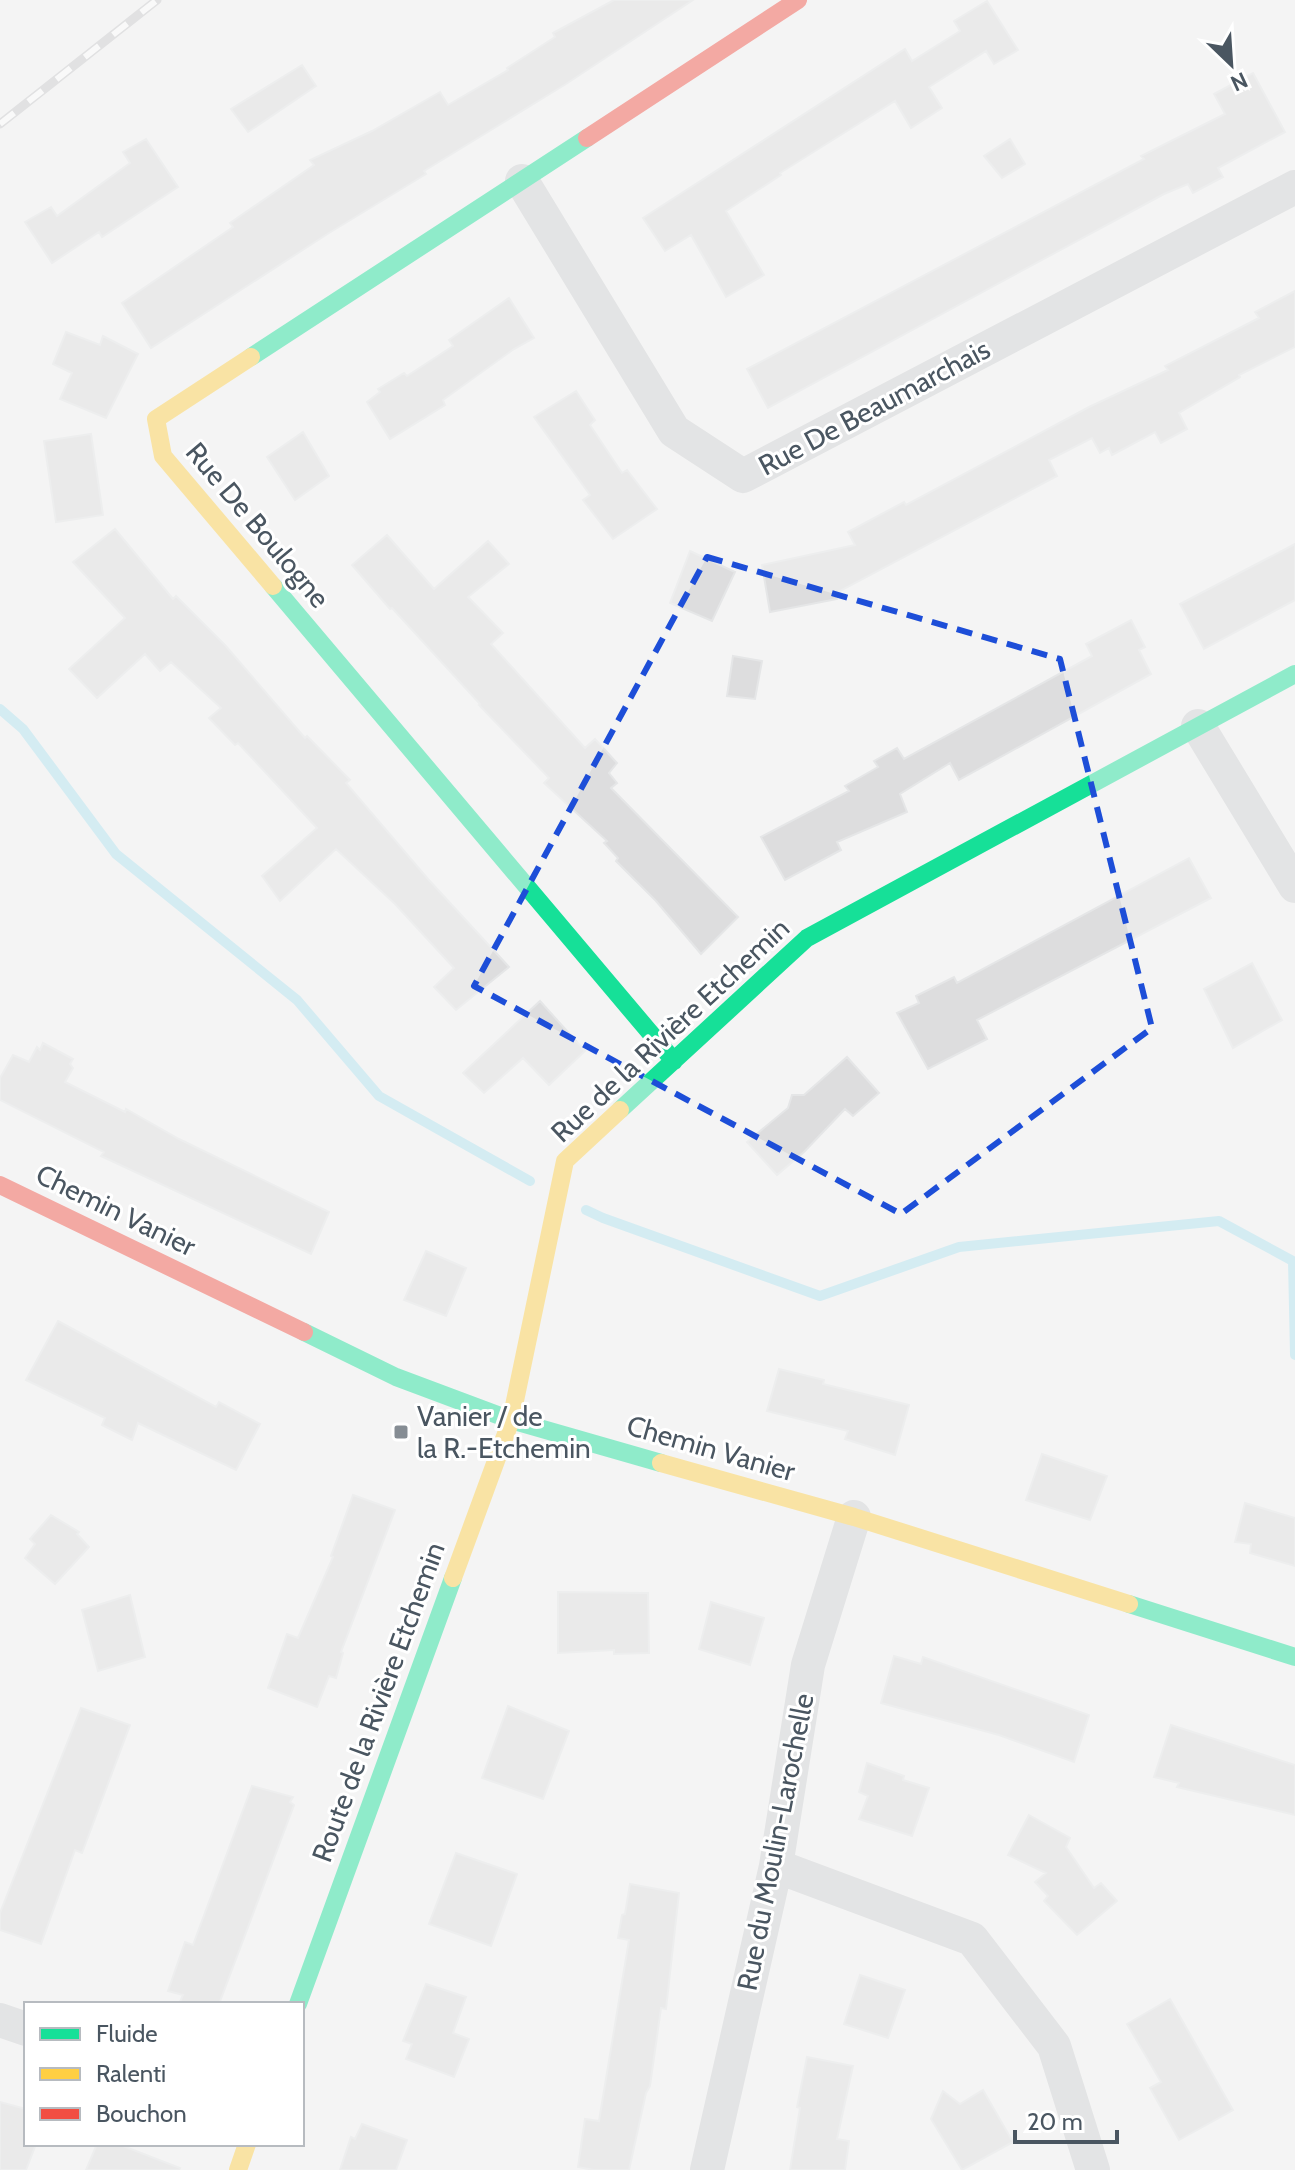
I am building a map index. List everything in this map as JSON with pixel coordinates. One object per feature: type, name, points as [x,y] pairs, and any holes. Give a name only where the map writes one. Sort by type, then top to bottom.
[{"type":"street","name":"Rue De Boulogne","points":[[674,1061],[163,456],[156,419],[798,0]]},
{"type":"street","name":"Rue De Beaumarchais","points":[[522,181],[674,431],[743,476],[1295,187]]},
{"type":"street","name":"Rue de la Rivière Etchemin","points":[[511,1420],[565,1161],[807,938],[1295,674]]},
{"type":"street","points":[[1198,726],[1295,886]]},
{"type":"street","name":"Chemin Vanier","points":[[0,1185],[396,1377],[511,1420],[854,1517],[1295,1657]]},
{"type":"street","name":"Route de la Rivière Etchemin","points":[[299,2002],[511,1420]]},
{"type":"street","name":"Rue du Moulin-Larochelle","points":[[707,2170],[776,1866],[808,1665],[854,1517]]},
{"type":"street","points":[[776,1866],[972,1939],[1054,2046],[1093,2170]]},
{"type":"street","points":[[0,2020],[24,2028]]},
{"type":"street","points":[[238,2170],[246,2146]]},
{"type":"highlighted area","points":[[707,557],[1060,659],[1152,1028],[901,1214],[474,986]]},
{"type":"building","points":[[614,0],[693,0],[151,348],[122,303],[233,227],[230,223],[314,165],[310,160],[372,131],[440,92],[448,105],[508,70],[555,37],[553,33]]},
{"type":"building","points":[[987,1],[1018,50],[994,64],[986,51],[929,87],[942,108],[911,128],[895,101],[726,211],[764,275],[726,297],[691,235],[665,251],[643,218],[905,49],[912,61],[960,31],[954,21]]},
{"type":"building","points":[[302,65],[316,86],[248,132],[231,109]]},
{"type":"building","points":[[1253,73],[1285,132],[1218,168],[1223,177],[1193,193],[1188,184],[1164,194],[768,408],[747,369],[1144,159],[1141,156],[1225,114],[1214,94]]},
{"type":"building","points":[[146,139],[178,187],[102,237],[99,232],[52,263],[25,222],[51,207],[57,216],[130,163],[123,152]]},
{"type":"building","points":[[1010,139],[1025,164],[1002,178],[984,156]]},
{"type":"building","points":[[1295,291],[1295,347],[1239,375],[1179,413],[1187,429],[1161,443],[1155,432],[1112,455],[1109,448],[1100,453],[1092,438],[1049,460],[1057,476],[836,593],[837,599],[770,612],[762,565],[855,545],[848,532],[904,502],[906,505],[1089,407],[1168,370],[1165,366],[1259,318],[1255,312]]},
{"type":"building","points":[[509,298],[534,338],[443,400],[445,405],[390,439],[367,402],[380,392],[378,389],[404,373],[407,376],[453,346],[449,340]]},
{"type":"building","points":[[66,332],[100,345],[103,336],[138,354],[106,418],[60,399],[72,373],[53,364]]},
{"type":"building","points":[[576,391],[595,420],[590,425],[622,473],[627,470],[657,509],[613,539],[583,500],[590,495],[534,417]]},
{"type":"building","points":[[303,432],[329,476],[295,500],[267,457]]},
{"type":"building","points":[[91,434],[103,515],[56,522],[44,441]]},
{"type":"building","points":[[115,529],[173,599],[176,596],[225,645],[305,738],[307,736],[350,780],[346,783],[509,967],[456,1010],[434,987],[454,968],[395,904],[336,849],[280,901],[262,876],[317,828],[238,743],[235,745],[209,718],[221,708],[171,662],[160,671],[145,654],[97,698],[69,669],[125,618],[73,562]]},
{"type":"building","points":[[387,535],[434,589],[488,541],[509,564],[468,597],[503,633],[491,644],[585,748],[595,739],[617,763],[609,773],[617,783],[611,788],[738,917],[701,954],[656,901],[616,861],[618,858],[604,843],[607,841],[544,783],[549,778],[352,565]]},
{"type":"building","points":[[1295,544],[1295,600],[1204,649],[1180,604]]},
{"type":"building","points":[[690,551],[735,572],[712,621],[670,603]]},
{"type":"building","points":[[1131,620],[1145,647],[1139,650],[1151,674],[959,780],[950,763],[900,794],[907,812],[837,842],[841,850],[785,880],[761,837],[849,791],[845,786],[878,767],[874,761],[897,748],[904,759],[1092,656],[1086,644]]},
{"type":"building","points":[[733,656],[762,661],[755,699],[727,696]]},
{"type":"building","points":[[1189,858],[1211,898],[977,1020],[987,1039],[928,1069],[897,1013],[919,1003],[916,996],[954,977],[957,983]]},
{"type":"building","points":[[1252,963],[1282,1020],[1233,1048],[1204,989]]},
{"type":"building","points":[[540,1001],[585,1051],[549,1085],[523,1058],[484,1093],[463,1073]]},
{"type":"building","points":[[43,1043],[73,1059],[70,1064],[73,1068],[65,1082],[125,1112],[126,1109],[179,1139],[329,1212],[311,1254],[101,1156],[104,1152],[0,1100],[0,1078],[13,1055],[29,1062],[37,1047],[40,1050]]},
{"type":"building","points":[[847,1057],[879,1093],[853,1116],[845,1109],[777,1175],[747,1142],[788,1108],[792,1095],[804,1095]]},
{"type":"building","points":[[426,1251],[466,1268],[446,1316],[404,1300]]},
{"type":"building","points":[[58,1321],[216,1407],[219,1402],[260,1424],[236,1470],[138,1423],[132,1440],[102,1425],[105,1418],[26,1380]]},
{"type":"building","points":[[779,1369],[824,1380],[823,1384],[909,1405],[895,1455],[845,1439],[848,1431],[767,1411]]},
{"type":"building","points":[[1042,1454],[1107,1476],[1090,1520],[1026,1500]]},
{"type":"building","points":[[353,1495],[395,1510],[341,1652],[336,1678],[329,1676],[317,1707],[268,1688],[287,1634],[298,1638],[333,1557]]},
{"type":"building","points":[[1245,1503],[1295,1518],[1295,1566],[1250,1553],[1251,1544],[1235,1542]]},
{"type":"building","points":[[51,1515],[79,1532],[77,1534],[89,1547],[55,1584],[25,1558],[35,1544],[30,1539]]},
{"type":"building","points":[[558,1592],[648,1593],[649,1653],[614,1654],[614,1650],[558,1653]]},
{"type":"building","points":[[130,1595],[145,1657],[98,1671],[82,1610]]},
{"type":"building","points":[[711,1602],[764,1618],[750,1665],[699,1649]]},
{"type":"building","points":[[894,1656],[921,1664],[923,1657],[1089,1715],[1074,1762],[999,1735],[881,1703]]},
{"type":"building","points":[[508,1706],[569,1731],[543,1799],[482,1778]]},
{"type":"building","points":[[81,1708],[130,1725],[82,1853],[75,1850],[41,1944],[0,1930],[0,1913]]},
{"type":"building","points":[[1171,1725],[1295,1765],[1295,1815],[1177,1787],[1179,1783],[1154,1777]]},
{"type":"building","points":[[867,1763],[929,1788],[912,1836],[859,1819],[868,1796],[859,1792]]},
{"type":"building","points":[[252,1786],[293,1797],[290,1802],[294,1805],[220,2002],[180,2002],[183,1995],[168,1991],[185,1942],[193,1945]]},
{"type":"building","points":[[1029,1815],[1070,1838],[1066,1847],[1094,1888],[1101,1883],[1117,1901],[1077,1935],[1044,1901],[1048,1896],[1035,1882],[1046,1873],[1008,1855]]},
{"type":"building","points":[[456,1853],[517,1874],[491,1946],[429,1924]]},
{"type":"building","points":[[630,1884],[679,1893],[666,2009],[661,2008],[650,2086],[629,2170],[594,2170],[578,2167],[585,2119],[599,2121],[629,1940],[618,1938]]},
{"type":"building","points":[[860,1975],[905,1990],[888,2038],[844,2024]]},
{"type":"building","points":[[426,1984],[466,1997],[453,2033],[469,2039],[454,2077],[406,2059],[412,2044],[403,2041]]},
{"type":"building","points":[[1170,1999],[1233,2110],[1179,2140],[1150,2088],[1161,2082],[1127,2024]]},
{"type":"building","points":[[807,2057],[853,2066],[837,2139],[849,2141],[845,2170],[790,2170],[800,2108],[797,2107]]},
{"type":"building","points":[[983,2090],[1013,2142],[962,2170],[931,2119],[943,2091],[960,2104]]},
{"type":"building","points":[[0,2102],[24,2108],[24,2146],[35,2146],[26,2170],[0,2170]]},
{"type":"building","points":[[362,2124],[407,2140],[396,2170],[340,2170],[351,2137],[355,2139]]},
{"type":"building","points":[[96,2146],[123,2146],[180,2168],[179,2170],[86,2170]]},
{"type":"waterway","points":[[0,709],[23,729],[116,854],[297,1000],[379,1096],[530,1181]]},
{"type":"waterway","points":[[586,1210],[820,1296],[959,1247],[1219,1221],[1293,1261],[1295,1355]]},
{"type":"railway","points":[[0,124],[157,0]]},
{"type":"traffic: fast","points":[[251,357],[587,138]]},
{"type":"traffic: fast","points":[[273,586],[674,1061]]},
{"type":"traffic: fast","points":[[620,1110],[807,938],[1295,674]]},
{"type":"traffic: fast","points":[[304,1332],[396,1377],[511,1420],[661,1463]]},
{"type":"traffic: fast","points":[[299,2002],[453,1578]]},
{"type":"traffic: fast","points":[[1129,1604],[1295,1657]]},
{"type":"traffic: slow","points":[[251,357],[156,419],[163,456],[273,586]]},
{"type":"traffic: slow","points":[[453,1578],[511,1420],[565,1161],[620,1110]]},
{"type":"traffic: slow","points":[[661,1463],[854,1517],[1129,1604]]},
{"type":"traffic: slow","points":[[238,2170],[246,2146]]},
{"type":"traffic: jam","points":[[587,138],[798,0]]},
{"type":"traffic: jam","points":[[0,1185],[304,1332]]},
{"type":"place","name":"Vanier / de la R.-Etchemin","points":[[401,1432]]}]
